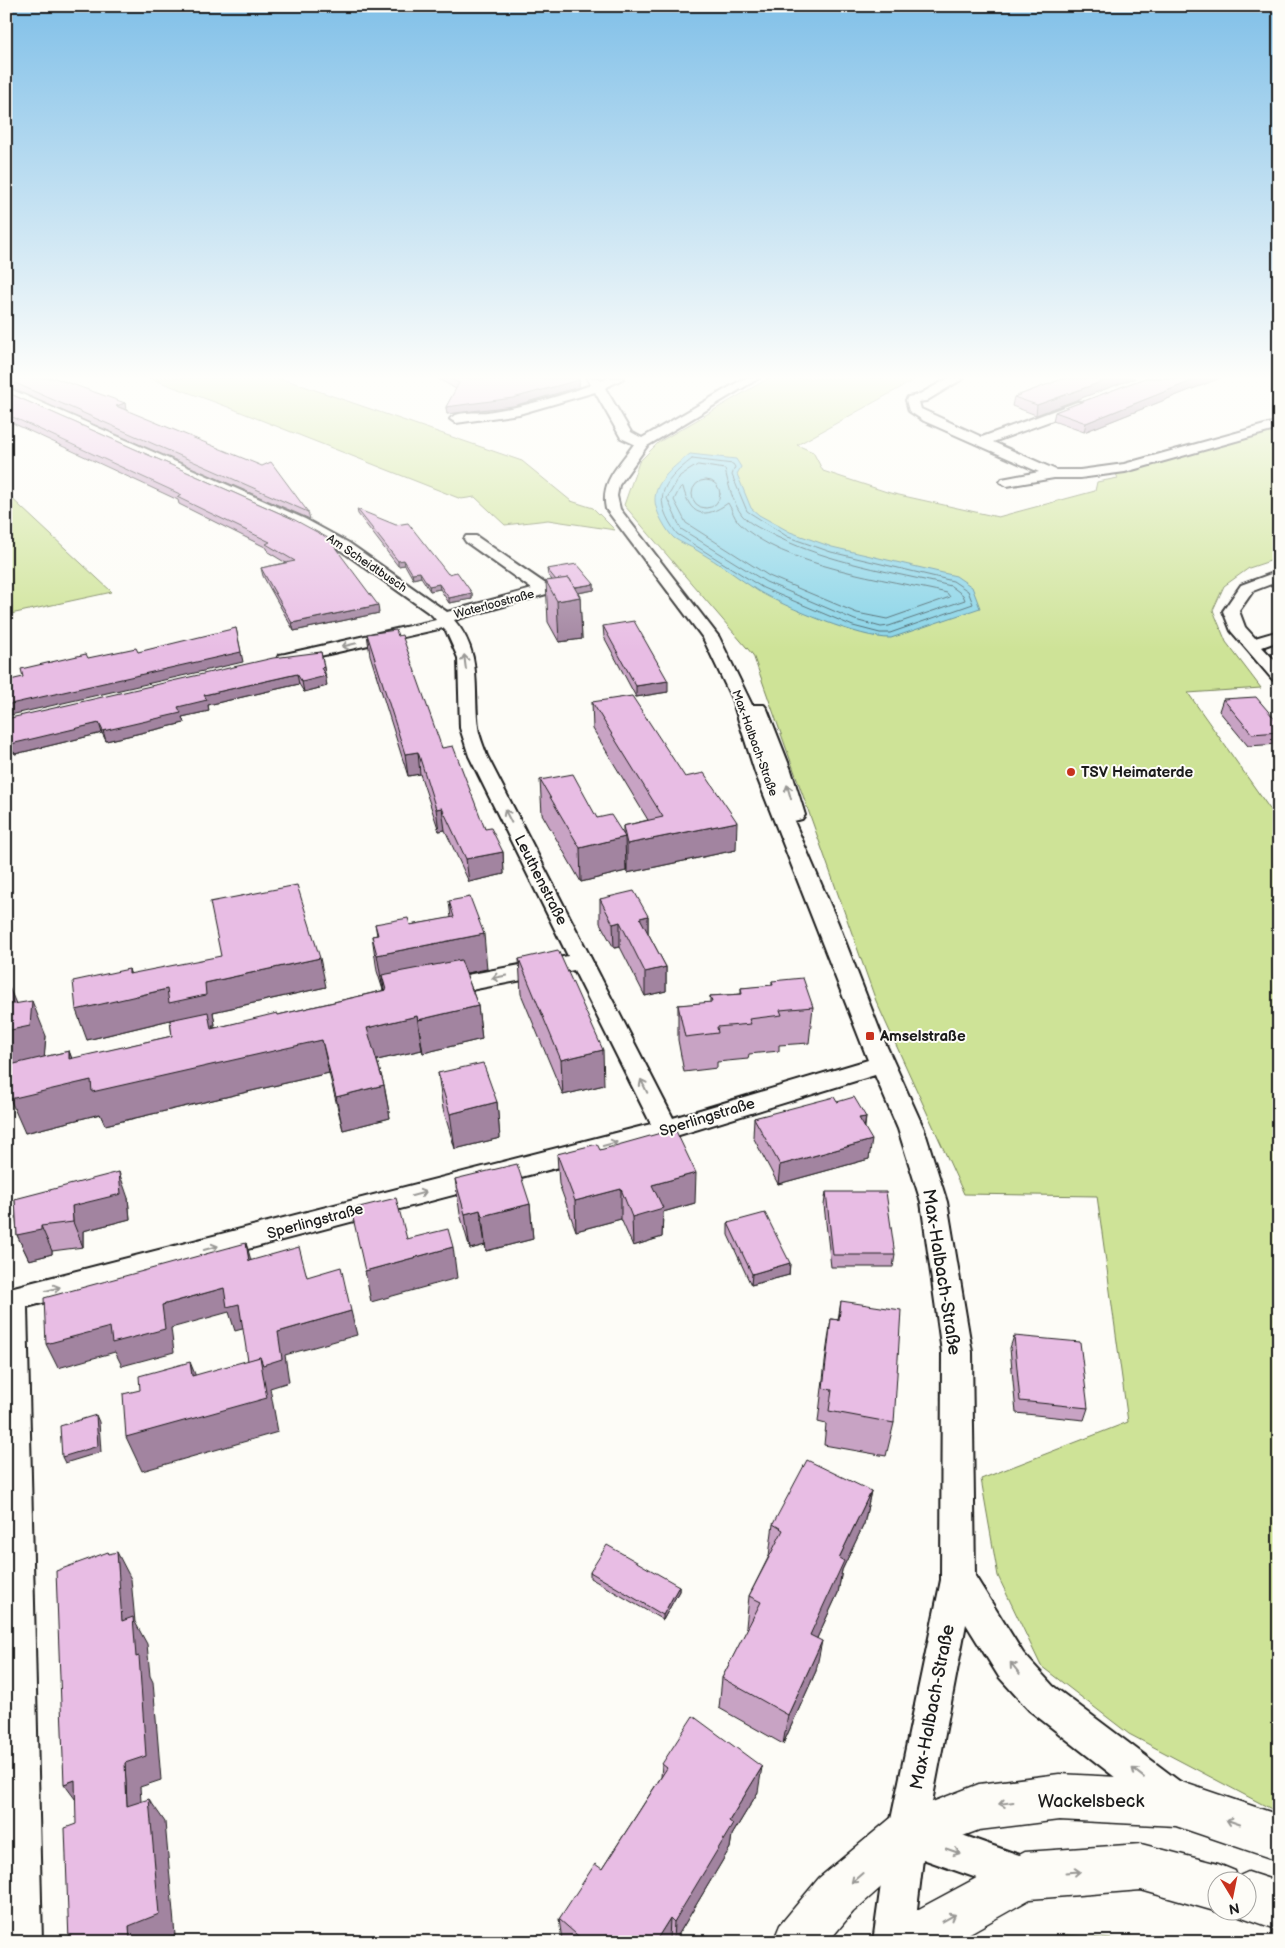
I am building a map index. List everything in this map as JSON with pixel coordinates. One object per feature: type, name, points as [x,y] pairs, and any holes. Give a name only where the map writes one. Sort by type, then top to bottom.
[{"type":"street","name":"Am Scheidtbusch","points":[[181,469],[300,522],[344,546],[446,620]]},
{"type":"street","name":"Max-Halbach-Straße","points":[[624,469],[612,485],[610,496],[613,509],[711,637],[741,699],[764,772],[827,923],[870,1036],[911,1129],[934,1202],[957,1352],[958,1580],[907,1834],[893,1942]]},
{"type":"street","points":[[1042,469],[1054,474]]},
{"type":"street","points":[[1007,482],[1054,474],[1080,474],[1118,469]]},
{"type":"street","name":"Waterloostraße","points":[[471,539],[558,599]]},
{"type":"street","points":[[1279,576],[1247,588],[1231,611],[1237,628],[1279,676]]},
{"type":"street","name":"Waterloostraße","points":[[270,663],[446,620],[544,590]]},
{"type":"street","name":"Leuthenstraße","points":[[446,620],[459,639],[466,658],[469,728],[478,756],[666,1130]]},
{"type":"street","points":[[1251,645],[1279,636]]},
{"type":"street","points":[[417,993],[581,961]]},
{"type":"street","name":"Sperlingstraße","points":[[10,1300],[666,1130],[883,1064]]},
{"type":"street","points":[[10,1300],[22,1942]]},
{"type":"street","points":[[958,1580],[1012,1665],[1041,1698],[1176,1802]]},
{"type":"street","name":"Wackelsbeck","points":[[907,1834],[979,1807],[1059,1797],[1176,1802],[1279,1838]]},
{"type":"street","points":[[797,1942],[836,1895],[907,1834],[1025,1876],[1141,1867],[1208,1885]]},
{"type":"street","points":[[906,1942],[1025,1876]]},
{"type":"street","points":[[1258,1899],[1279,1906]]},
{"type":"green space","points":[[385,469],[532,469],[571,501],[593,508],[615,530],[548,520],[505,525],[475,497],[461,499]]},
{"type":"green space","points":[[637,469],[822,469],[823,471],[890,493],[998,517],[1095,491],[1097,482],[1118,478],[1115,472],[1129,469],[1279,469],[1279,558],[1249,568],[1224,586],[1213,610],[1226,642],[1261,688],[1188,693],[1279,822],[1279,1813],[1129,1734],[1041,1666],[998,1576],[981,1479],[1128,1422],[1097,1196],[964,1194],[876,1001],[753,655],[624,505]]},
{"type":"green space","points":[[6,493],[112,592],[6,615]]},
{"type":"green space","points":[[1066,1935],[1147,1942],[1052,1942]]},
{"type":"water","points":[[672,469],[740,469],[737,474],[751,508],[759,515],[790,532],[832,547],[956,576],[972,587],[980,608],[891,638],[878,637],[843,628],[804,613],[770,598],[706,556],[674,538],[662,521],[655,501],[658,487]]},
{"type":"building","points":[[125,469],[180,469],[293,519],[328,538],[378,605],[292,623],[261,568],[295,561],[266,544],[270,542],[177,497],[182,495]]},
{"type":"building","points":[[210,469],[276,469],[308,512]]},
{"type":"building","points":[[357,509],[396,525],[408,523],[448,574],[457,572],[472,593],[449,598],[439,584],[429,586],[420,572],[412,573],[404,560],[398,561]]},
{"type":"building","points":[[577,564],[594,584],[575,587],[569,578],[556,580],[547,569]]},
{"type":"building","points":[[569,578],[580,597],[557,601],[546,581]]},
{"type":"building","points":[[634,621],[668,681],[636,686],[603,626]]},
{"type":"building","points":[[236,628],[241,652],[6,705],[6,681],[23,677],[21,669],[86,654],[88,658],[136,648],[138,652]]},
{"type":"building","points":[[396,630],[398,636],[402,635],[442,748],[453,746],[485,829],[491,828],[503,852],[466,859],[442,808],[436,809],[418,752],[405,754],[367,634]]},
{"type":"building","points":[[321,652],[324,667],[321,668],[326,676],[302,682],[297,674],[204,695],[207,700],[178,707],[181,713],[103,731],[99,723],[11,744],[11,742],[6,743],[6,719],[273,658]]},
{"type":"building","points":[[632,696],[685,777],[704,773],[737,822],[627,844],[623,826],[663,817],[592,702]]},
{"type":"building","points":[[1256,697],[1279,724],[1279,732],[1252,734],[1223,699]]},
{"type":"building","points":[[573,774],[597,818],[611,815],[625,837],[580,848],[540,780]]},
{"type":"building","points":[[297,885],[320,958],[205,983],[206,995],[169,1003],[167,989],[76,1010],[73,981],[129,969],[129,974],[221,956],[210,902]]},
{"type":"building","points":[[634,891],[648,916],[640,918],[666,967],[645,972],[620,922],[613,924],[600,899]]},
{"type":"building","points":[[470,897],[484,934],[377,955],[372,936],[378,935],[375,924],[408,918],[410,925],[454,917],[449,901]]},
{"type":"building","points":[[558,950],[603,1050],[561,1060],[519,959]]},
{"type":"building","points":[[461,960],[478,1006],[418,1020],[417,1016],[367,1028],[384,1085],[336,1097],[322,1040],[92,1092],[91,1080],[10,1099],[10,1065],[69,1051],[69,1059],[172,1036],[170,1020],[208,1012],[211,1029],[386,990],[382,975]]},
{"type":"building","points":[[803,978],[813,1007],[780,1010],[782,1015],[749,1019],[751,1024],[717,1027],[718,1033],[685,1037],[678,1005],[712,1002],[710,996],[742,994],[741,988],[773,985],[772,981]]},
{"type":"building","points":[[6,985],[8,985],[7,1005],[32,1001],[30,1026],[6,1031]]},
{"type":"building","points":[[483,1063],[497,1102],[450,1114],[438,1073]]},
{"type":"building","points":[[834,1097],[837,1102],[854,1097],[866,1117],[859,1118],[872,1140],[780,1165],[754,1118]]},
{"type":"building","points":[[675,1129],[696,1173],[652,1185],[663,1208],[632,1217],[621,1189],[575,1201],[557,1154],[597,1144],[600,1150]]},
{"type":"building","points":[[517,1164],[530,1204],[482,1216],[480,1210],[465,1214],[455,1179]]},
{"type":"building","points":[[119,1172],[121,1194],[72,1206],[73,1222],[41,1226],[41,1230],[17,1235],[15,1199]]},
{"type":"building","points":[[826,1192],[886,1192],[895,1255],[833,1255]]},
{"type":"building","points":[[396,1198],[407,1239],[448,1229],[453,1247],[365,1271],[351,1209]]},
{"type":"building","points":[[765,1213],[790,1263],[752,1274],[728,1223]]},
{"type":"building","points":[[246,1243],[249,1261],[299,1247],[307,1277],[341,1267],[351,1311],[278,1332],[282,1359],[263,1365],[260,1357],[248,1361],[239,1304],[227,1307],[224,1288],[162,1305],[165,1329],[112,1343],[110,1327],[46,1344],[44,1298]]},
{"type":"building","points":[[841,1301],[901,1310],[894,1423],[829,1411],[832,1390],[823,1388],[831,1319],[839,1320]]},
{"type":"building","points":[[1014,1336],[1080,1342],[1088,1408],[1020,1401]]},
{"type":"building","points":[[260,1357],[267,1398],[126,1437],[123,1394],[140,1390],[139,1376],[190,1362],[192,1376]]},
{"type":"building","points":[[96,1415],[98,1446],[62,1457],[60,1426]]},
{"type":"building","points":[[807,1460],[871,1491],[839,1558],[844,1561],[810,1635],[822,1641],[788,1715],[722,1678],[761,1602],[749,1596],[783,1530],[773,1524]]},
{"type":"building","points":[[607,1545],[679,1586],[663,1615],[590,1572]]},
{"type":"building","points":[[108,1552],[109,1554],[117,1552],[122,1621],[133,1617],[136,1657],[139,1656],[146,1756],[125,1763],[127,1806],[149,1799],[159,1914],[129,1926],[130,1942],[69,1942],[65,1828],[76,1824],[75,1780],[64,1784],[56,1571]]},
{"type":"building","points":[[693,1716],[762,1767],[729,1821],[733,1824],[674,1922],[670,1918],[655,1942],[585,1942],[559,1919],[595,1864],[602,1869],[667,1768],[662,1764]]},
{"type":"place","name":"TSV Heimaterde","points":[[1071,772]]},
{"type":"place","name":"Amselstraße","points":[[870,1036]]}]
